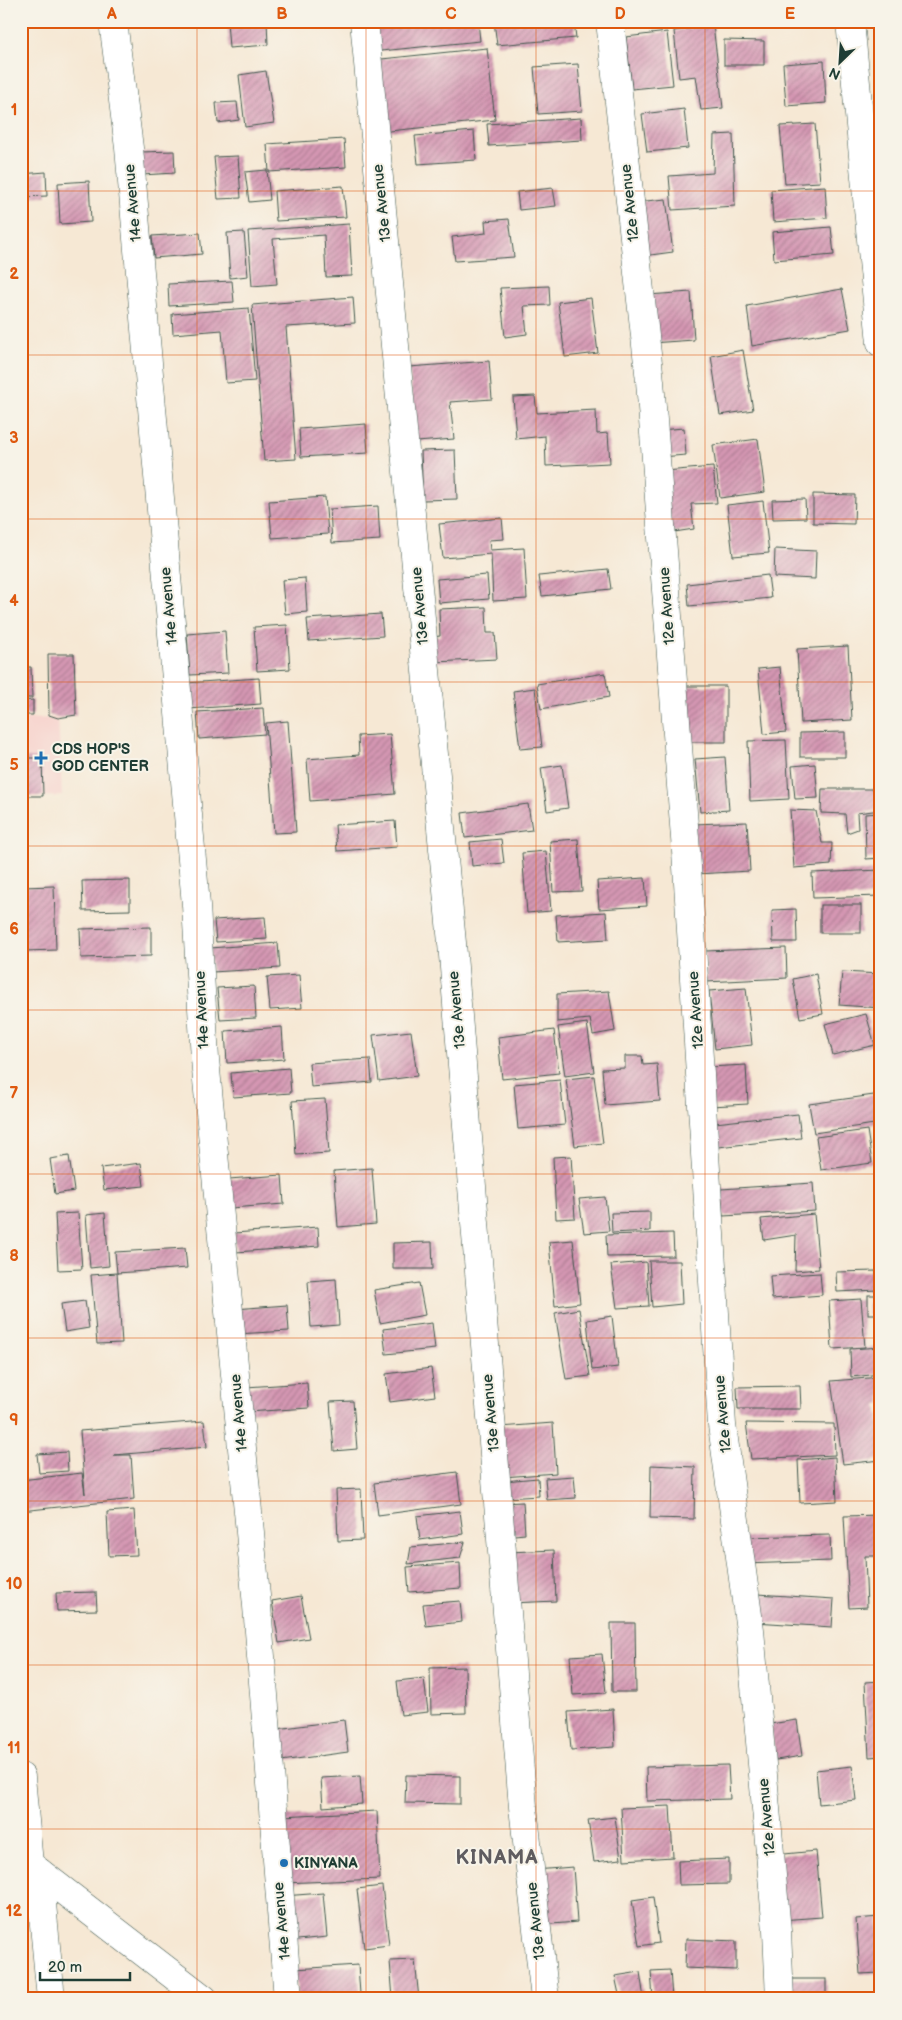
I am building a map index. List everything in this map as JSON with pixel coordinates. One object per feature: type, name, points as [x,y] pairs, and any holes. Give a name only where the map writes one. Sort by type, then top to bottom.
[{"type":"street","name":"14e Avenue","points":[[113,21],[128,148],[195,895],[205,1059],[257,1606],[288,1999]]},
{"type":"street","name":"13e Avenue","points":[[364,21],[452,943],[523,1806],[545,1999]]},
{"type":"street","name":"12e Avenue","points":[[610,21],[650,382],[686,851],[722,1424],[750,1630],[777,1931],[780,1999]]},
{"type":"street","points":[[850,21],[881,343]]},
{"type":"street","points":[[21,1777],[30,1865],[51,1999]]},
{"type":"street","points":[[30,1865],[204,1999]]},
{"type":"shaded area","name":"CDS HOP'S GOD CENTER","points":[[58,718],[62,796],[21,797],[21,719]]},
{"type":"building","points":[[227,21],[267,21],[268,45],[229,48]]},
{"type":"building","points":[[397,21],[478,21],[480,41],[371,52],[368,24]]},
{"type":"building","points":[[494,21],[574,21],[576,38],[497,45]]},
{"type":"building","points":[[713,25],[723,108],[701,110],[696,76],[679,78],[674,31]]},
{"type":"building","points":[[667,32],[673,85],[632,89],[626,37]]},
{"type":"building","points":[[724,40],[764,41],[764,65],[724,65]]},
{"type":"building","points":[[487,48],[495,120],[380,132],[372,60]]},
{"type":"building","points":[[824,61],[826,103],[786,106],[783,64]]},
{"type":"building","points":[[578,64],[582,111],[538,114],[534,67]]},
{"type":"building","points":[[266,71],[274,123],[245,127],[239,75]]},
{"type":"building","points":[[237,102],[239,120],[218,123],[216,103]]},
{"type":"building","points":[[684,109],[688,148],[647,152],[642,114]]},
{"type":"building","points":[[581,118],[582,140],[489,146],[487,124]]},
{"type":"building","points":[[815,124],[820,182],[785,184],[780,126]]},
{"type":"building","points":[[474,131],[476,160],[418,164],[415,136]]},
{"type":"building","points":[[733,134],[735,206],[672,210],[669,176],[713,173],[714,135]]},
{"type":"building","points":[[344,139],[346,167],[269,172],[267,144]]},
{"type":"building","points":[[174,151],[175,173],[142,175],[141,152]]},
{"type":"building","points":[[238,156],[241,198],[218,199],[214,157]]},
{"type":"building","points":[[267,170],[270,200],[249,202],[245,172]]},
{"type":"building","points":[[46,172],[47,196],[21,197],[21,174]]},
{"type":"building","points":[[89,181],[91,222],[60,224],[58,183]]},
{"type":"building","points":[[343,186],[346,217],[276,221],[274,191]]},
{"type":"building","points":[[825,186],[827,218],[773,222],[771,190]]},
{"type":"building","points":[[553,188],[556,206],[519,210],[517,192]]},
{"type":"building","points":[[666,199],[673,252],[643,256],[636,202]]},
{"type":"building","points":[[509,219],[514,257],[455,261],[452,237],[486,233],[485,221]]},
{"type":"building","points":[[349,224],[352,276],[326,277],[324,235],[273,239],[277,284],[252,286],[248,231]]},
{"type":"building","points":[[831,227],[834,255],[774,260],[772,232]]},
{"type":"building","points":[[244,232],[248,276],[230,278],[227,233]]},
{"type":"building","points":[[200,233],[202,254],[154,258],[152,236]]},
{"type":"building","points":[[232,281],[234,302],[169,306],[168,284]]},
{"type":"building","points":[[549,286],[550,305],[524,306],[527,334],[505,337],[500,288]]},
{"type":"building","points":[[842,289],[850,329],[752,346],[747,306]]},
{"type":"building","points":[[691,292],[694,340],[651,343],[648,295]]},
{"type":"building","points":[[353,297],[355,323],[286,327],[296,459],[264,461],[252,305]]},
{"type":"building","points":[[591,298],[598,353],[565,357],[558,302]]},
{"type":"building","points":[[249,308],[255,381],[226,383],[222,330],[173,334],[172,314]]},
{"type":"building","points":[[743,350],[753,410],[720,415],[711,356]]},
{"type":"building","points":[[489,361],[492,399],[450,402],[454,439],[417,442],[409,367]]},
{"type":"building","points":[[535,396],[537,413],[596,410],[597,434],[608,433],[610,463],[546,466],[545,436],[516,439],[513,397]]},
{"type":"building","points":[[366,424],[368,453],[301,457],[299,429]]},
{"type":"building","points":[[684,428],[686,455],[661,457],[659,430]]},
{"type":"building","points":[[758,439],[765,492],[720,498],[713,445]]},
{"type":"building","points":[[455,450],[457,499],[423,500],[421,451]]},
{"type":"building","points":[[713,467],[717,503],[691,504],[694,529],[668,533],[665,471]]},
{"type":"building","points":[[813,494],[855,495],[854,524],[813,523]]},
{"type":"building","points":[[325,497],[328,534],[272,538],[269,501]]},
{"type":"building","points":[[805,499],[806,518],[773,519],[772,500]]},
{"type":"building","points":[[763,501],[769,553],[733,556],[727,505]]},
{"type":"building","points":[[378,506],[380,540],[332,543],[330,509]]},
{"type":"building","points":[[502,518],[504,539],[489,540],[490,550],[524,548],[527,599],[493,601],[491,554],[443,558],[439,524]]},
{"type":"building","points":[[21,538],[23,538],[23,562],[21,562]]},
{"type":"building","points":[[775,549],[816,551],[815,579],[774,577]]},
{"type":"building","points":[[608,569],[611,589],[542,596],[539,576]]},
{"type":"building","points":[[487,575],[489,599],[439,603],[437,579]]},
{"type":"building","points":[[768,575],[771,598],[689,606],[687,584]]},
{"type":"building","points":[[305,578],[307,612],[285,614],[282,580]]},
{"type":"building","points":[[486,607],[487,633],[495,633],[497,659],[435,662],[433,637],[440,636],[439,609]]},
{"type":"building","points":[[381,614],[383,636],[309,641],[307,619]]},
{"type":"building","points":[[287,625],[290,669],[257,671],[254,627]]},
{"type":"building","points":[[225,631],[228,673],[190,675],[187,634]]},
{"type":"building","points":[[848,646],[852,720],[801,723],[797,649]]},
{"type":"building","points":[[48,654],[74,654],[76,715],[58,718],[49,715]]},
{"type":"building","points":[[21,667],[31,667],[32,698],[21,698]]},
{"type":"building","points":[[780,667],[786,732],[764,734],[758,669]]},
{"type":"building","points":[[605,673],[609,697],[541,709],[537,684]]},
{"type":"building","points":[[259,678],[261,704],[188,709],[186,683]]},
{"type":"building","points":[[687,686],[726,686],[726,742],[688,742]]},
{"type":"building","points":[[535,688],[542,747],[520,749],[513,691]]},
{"type":"building","points":[[33,700],[33,715],[21,715],[21,701]]},
{"type":"building","points":[[263,708],[265,734],[199,739],[197,712]]},
{"type":"building","points":[[288,721],[296,832],[274,833],[266,723]]},
{"type":"building","points":[[845,732],[845,757],[800,757],[800,733]]},
{"type":"building","points":[[390,734],[395,794],[310,801],[307,759],[359,755],[358,736]]},
{"type":"building","points":[[786,740],[789,799],[750,801],[748,741]]},
{"type":"building","points":[[725,757],[729,810],[700,812],[695,759]]},
{"type":"building","points":[[21,758],[42,758],[43,796],[22,796]]},
{"type":"building","points":[[815,764],[818,798],[795,799],[792,766]]},
{"type":"building","points":[[562,765],[568,808],[547,811],[541,768]]},
{"type":"building","points":[[822,789],[881,789],[881,810],[857,813],[858,829],[847,833],[845,814],[821,813]]},
{"type":"building","points":[[528,804],[532,830],[465,838],[462,813]]},
{"type":"building","points":[[790,810],[816,811],[822,843],[832,843],[831,865],[794,868]]},
{"type":"building","points":[[881,813],[881,858],[866,859],[865,814]]},
{"type":"building","points":[[395,821],[397,847],[337,851],[335,825]]},
{"type":"building","points":[[747,822],[750,871],[696,874],[694,824]]},
{"type":"building","points":[[501,839],[504,863],[472,866],[470,842]]},
{"type":"building","points":[[578,839],[582,891],[553,892],[550,841]]},
{"type":"building","points":[[546,851],[551,911],[527,913],[522,853]]},
{"type":"building","points":[[881,870],[881,896],[813,898],[812,873]]},
{"type":"building","points":[[645,878],[647,906],[599,909],[597,881]]},
{"type":"building","points":[[130,880],[130,910],[83,911],[82,881]]},
{"type":"building","points":[[54,886],[56,950],[24,951],[22,887]]},
{"type":"building","points":[[820,905],[861,905],[861,933],[820,933]]},
{"type":"building","points":[[796,909],[797,942],[773,942],[772,910]]},
{"type":"building","points":[[606,912],[608,939],[558,942],[556,915]]},
{"type":"building","points":[[265,917],[267,939],[216,942],[214,920]]},
{"type":"building","points":[[151,927],[151,956],[81,958],[80,929]]},
{"type":"building","points":[[278,943],[280,968],[212,972],[210,948]]},
{"type":"building","points":[[786,948],[787,978],[706,982],[705,951]]},
{"type":"building","points":[[842,972],[881,974],[881,1008],[839,1005]]},
{"type":"building","points":[[816,974],[823,1014],[800,1018],[793,979]]},
{"type":"building","points":[[299,975],[302,1008],[270,1010],[267,977]]},
{"type":"building","points":[[254,986],[256,1018],[220,1020],[217,988]]},
{"type":"building","points":[[746,988],[752,1045],[715,1049],[709,991]]},
{"type":"building","points":[[609,991],[615,1031],[593,1035],[590,1019],[557,1022],[557,994]]},
{"type":"building","points":[[866,1014],[875,1045],[833,1055],[825,1024]]},
{"type":"building","points":[[587,1023],[594,1072],[565,1076],[558,1027]]},
{"type":"building","points":[[282,1027],[284,1059],[227,1063],[225,1031]]},
{"type":"building","points":[[554,1030],[559,1073],[502,1079],[498,1037]]},
{"type":"building","points":[[411,1031],[417,1076],[379,1081],[373,1035]]},
{"type":"building","points":[[625,1056],[642,1056],[643,1065],[657,1064],[660,1101],[605,1105],[602,1069],[625,1068]]},
{"type":"building","points":[[370,1059],[372,1082],[311,1087],[309,1063]]},
{"type":"building","points":[[746,1065],[748,1104],[711,1106],[709,1067]]},
{"type":"building","points":[[289,1068],[291,1093],[233,1097],[231,1073]]},
{"type":"building","points":[[594,1076],[603,1143],[575,1146],[566,1079]]},
{"type":"building","points":[[560,1080],[565,1125],[518,1129],[514,1084]]},
{"type":"building","points":[[881,1094],[881,1123],[814,1133],[809,1104]]},
{"type":"building","points":[[325,1099],[329,1153],[296,1155],[292,1101]]},
{"type":"building","points":[[798,1114],[801,1138],[718,1147],[715,1123]]},
{"type":"building","points":[[867,1130],[872,1163],[821,1170],[816,1137]]},
{"type":"building","points":[[69,1156],[74,1191],[55,1194],[50,1159]]},
{"type":"building","points":[[571,1156],[575,1218],[556,1219],[553,1157]]},
{"type":"building","points":[[141,1163],[144,1186],[104,1190],[101,1168]]},
{"type":"building","points":[[372,1168],[376,1224],[338,1227],[334,1171]]},
{"type":"building","points":[[282,1175],[284,1204],[231,1208],[229,1179]]},
{"type":"building","points":[[813,1183],[815,1211],[723,1216],[721,1189]]},
{"type":"building","points":[[605,1197],[609,1231],[584,1233],[579,1199]]},
{"type":"building","points":[[650,1212],[650,1231],[612,1233],[611,1213]]},
{"type":"building","points":[[78,1213],[82,1269],[58,1270],[55,1214]]},
{"type":"building","points":[[105,1213],[109,1266],[90,1268],[86,1215]]},
{"type":"building","points":[[814,1214],[819,1269],[795,1271],[796,1235],[764,1240],[761,1219]]},
{"type":"building","points":[[318,1227],[319,1246],[236,1252],[234,1233]]},
{"type":"building","points":[[673,1233],[674,1256],[607,1257],[606,1235]]},
{"type":"building","points":[[573,1240],[580,1303],[555,1306],[549,1242]]},
{"type":"building","points":[[432,1242],[433,1269],[393,1269],[393,1243]]},
{"type":"building","points":[[185,1248],[187,1268],[117,1273],[115,1252]]},
{"type":"building","points":[[649,1261],[680,1261],[682,1304],[652,1307]]},
{"type":"building","points":[[646,1262],[649,1306],[617,1308],[611,1265]]},
{"type":"building","points":[[876,1271],[877,1290],[837,1292],[836,1272]]},
{"type":"building","points":[[117,1273],[122,1343],[97,1344],[91,1275]]},
{"type":"building","points":[[820,1273],[822,1295],[772,1299],[770,1276]]},
{"type":"building","points":[[336,1279],[339,1325],[311,1327],[308,1281]]},
{"type":"building","points":[[419,1283],[425,1315],[380,1323],[374,1290]]},
{"type":"building","points":[[868,1295],[881,1295],[881,1314],[868,1314]]},
{"type":"building","points":[[861,1299],[865,1347],[832,1349],[829,1301]]},
{"type":"building","points":[[85,1301],[89,1328],[65,1332],[61,1304]]},
{"type":"building","points":[[287,1305],[289,1331],[236,1334],[235,1309]]},
{"type":"building","points":[[579,1309],[590,1376],[566,1379],[555,1313]]},
{"type":"building","points":[[612,1316],[618,1367],[592,1370],[587,1320]]},
{"type":"building","points":[[432,1323],[435,1349],[386,1354],[383,1329]]},
{"type":"building","points":[[881,1347],[881,1374],[851,1377],[850,1349]]},
{"type":"building","points":[[431,1368],[435,1396],[390,1402],[386,1374]]},
{"type":"building","points":[[881,1377],[881,1404],[877,1404],[881,1434],[881,1460],[843,1464],[831,1381]]},
{"type":"building","points":[[307,1383],[309,1408],[247,1412],[246,1387]]},
{"type":"building","points":[[800,1386],[801,1409],[738,1409],[737,1387]]},
{"type":"building","points":[[353,1401],[357,1449],[334,1451],[330,1402]]},
{"type":"building","points":[[204,1421],[207,1447],[114,1455],[131,1455],[134,1499],[21,1511],[21,1480],[82,1473],[85,1494],[80,1431]]},
{"type":"building","points":[[553,1423],[556,1473],[503,1477],[500,1427]]},
{"type":"building","points":[[746,1423],[834,1424],[835,1455],[751,1459]]},
{"type":"building","points":[[67,1452],[68,1471],[39,1473],[37,1454]]},
{"type":"building","points":[[835,1457],[837,1501],[800,1503],[798,1460]]},
{"type":"building","points":[[651,1465],[695,1467],[694,1519],[650,1518]]},
{"type":"building","points":[[457,1472],[461,1504],[378,1515],[374,1483]]},
{"type":"building","points":[[574,1476],[576,1498],[547,1500],[545,1478]]},
{"type":"building","points":[[538,1478],[539,1496],[506,1498],[504,1481]]},
{"type":"building","points":[[361,1489],[363,1540],[338,1541],[336,1490]]},
{"type":"building","points":[[523,1502],[525,1534],[504,1536],[501,1503]]},
{"type":"building","points":[[134,1510],[137,1555],[109,1556],[107,1512]]},
{"type":"building","points":[[460,1511],[463,1534],[420,1540],[417,1516]]},
{"type":"building","points":[[881,1515],[881,1556],[865,1556],[867,1607],[849,1608],[844,1516]]},
{"type":"building","points":[[830,1535],[831,1561],[744,1564],[743,1537]]},
{"type":"building","points":[[465,1542],[460,1558],[408,1564],[411,1547]]},
{"type":"building","points":[[554,1550],[556,1601],[511,1603],[509,1552]]},
{"type":"building","points":[[460,1563],[461,1588],[409,1592],[407,1567]]},
{"type":"building","points":[[96,1592],[97,1610],[57,1611],[56,1593]]},
{"type":"building","points":[[757,1594],[834,1599],[832,1627],[755,1622]]},
{"type":"building","points":[[301,1596],[309,1638],[279,1643],[272,1601]]},
{"type":"building","points":[[460,1601],[462,1622],[426,1626],[423,1604]]},
{"type":"building","points":[[611,1623],[635,1623],[636,1692],[612,1692]]},
{"type":"building","points":[[602,1654],[606,1693],[573,1695],[570,1656]]},
{"type":"building","points":[[465,1667],[466,1713],[431,1714],[430,1668]]},
{"type":"building","points":[[424,1678],[428,1712],[401,1715],[397,1681]]},
{"type":"building","points":[[881,1681],[881,1756],[869,1757],[865,1682]]},
{"type":"building","points":[[613,1709],[615,1747],[571,1750],[568,1712]]},
{"type":"building","points":[[344,1720],[348,1752],[281,1761],[277,1729]]},
{"type":"building","points":[[797,1720],[802,1756],[776,1760],[770,1724]]},
{"type":"building","points":[[728,1765],[730,1799],[647,1801],[646,1767]]},
{"type":"building","points":[[852,1766],[856,1800],[819,1804],[816,1770]]},
{"type":"building","points":[[406,1775],[460,1776],[460,1804],[405,1803]]},
{"type":"building","points":[[360,1776],[362,1804],[323,1807],[321,1778]]},
{"type":"building","points":[[670,1806],[673,1857],[624,1860],[621,1808]]},
{"type":"building","points":[[377,1811],[380,1879],[283,1883],[282,1816]]},
{"type":"building","points":[[615,1817],[621,1859],[594,1862],[588,1820]]},
{"type":"building","points":[[816,1851],[822,1917],[780,1920],[774,1855]]},
{"type":"building","points":[[729,1859],[729,1884],[679,1885],[678,1861]]},
{"type":"building","points":[[573,1867],[577,1922],[539,1925],[535,1870]]},
{"type":"building","points":[[382,1886],[389,1945],[364,1948],[357,1889]]},
{"type":"building","points":[[323,1893],[327,1937],[288,1941],[283,1896]]},
{"type":"building","points":[[653,1897],[659,1943],[639,1946],[632,1900]]},
{"type":"building","points":[[879,1917],[881,1973],[860,1974],[856,1919]]},
{"type":"building","points":[[686,1939],[736,1941],[736,1970],[685,1968]]},
{"type":"building","points":[[415,1960],[419,1999],[393,1999],[390,1961]]},
{"type":"building","points":[[358,1965],[360,1994],[297,1997],[295,1969]]},
{"type":"building","points":[[670,1970],[672,1999],[653,1999],[651,1971]]},
{"type":"building","points":[[640,1972],[644,1999],[620,1999],[615,1976]]},
{"type":"building","points":[[790,1979],[826,1979],[826,1999],[790,1999]]},
{"type":"place","name":"CDS HOP'S GOD CENTER","points":[[41,758]]},
{"type":"place","name":"KINYANA","points":[[284,1863]]},
{"type":"district","name":"KINAMA","points":[[497,1858]]}]
